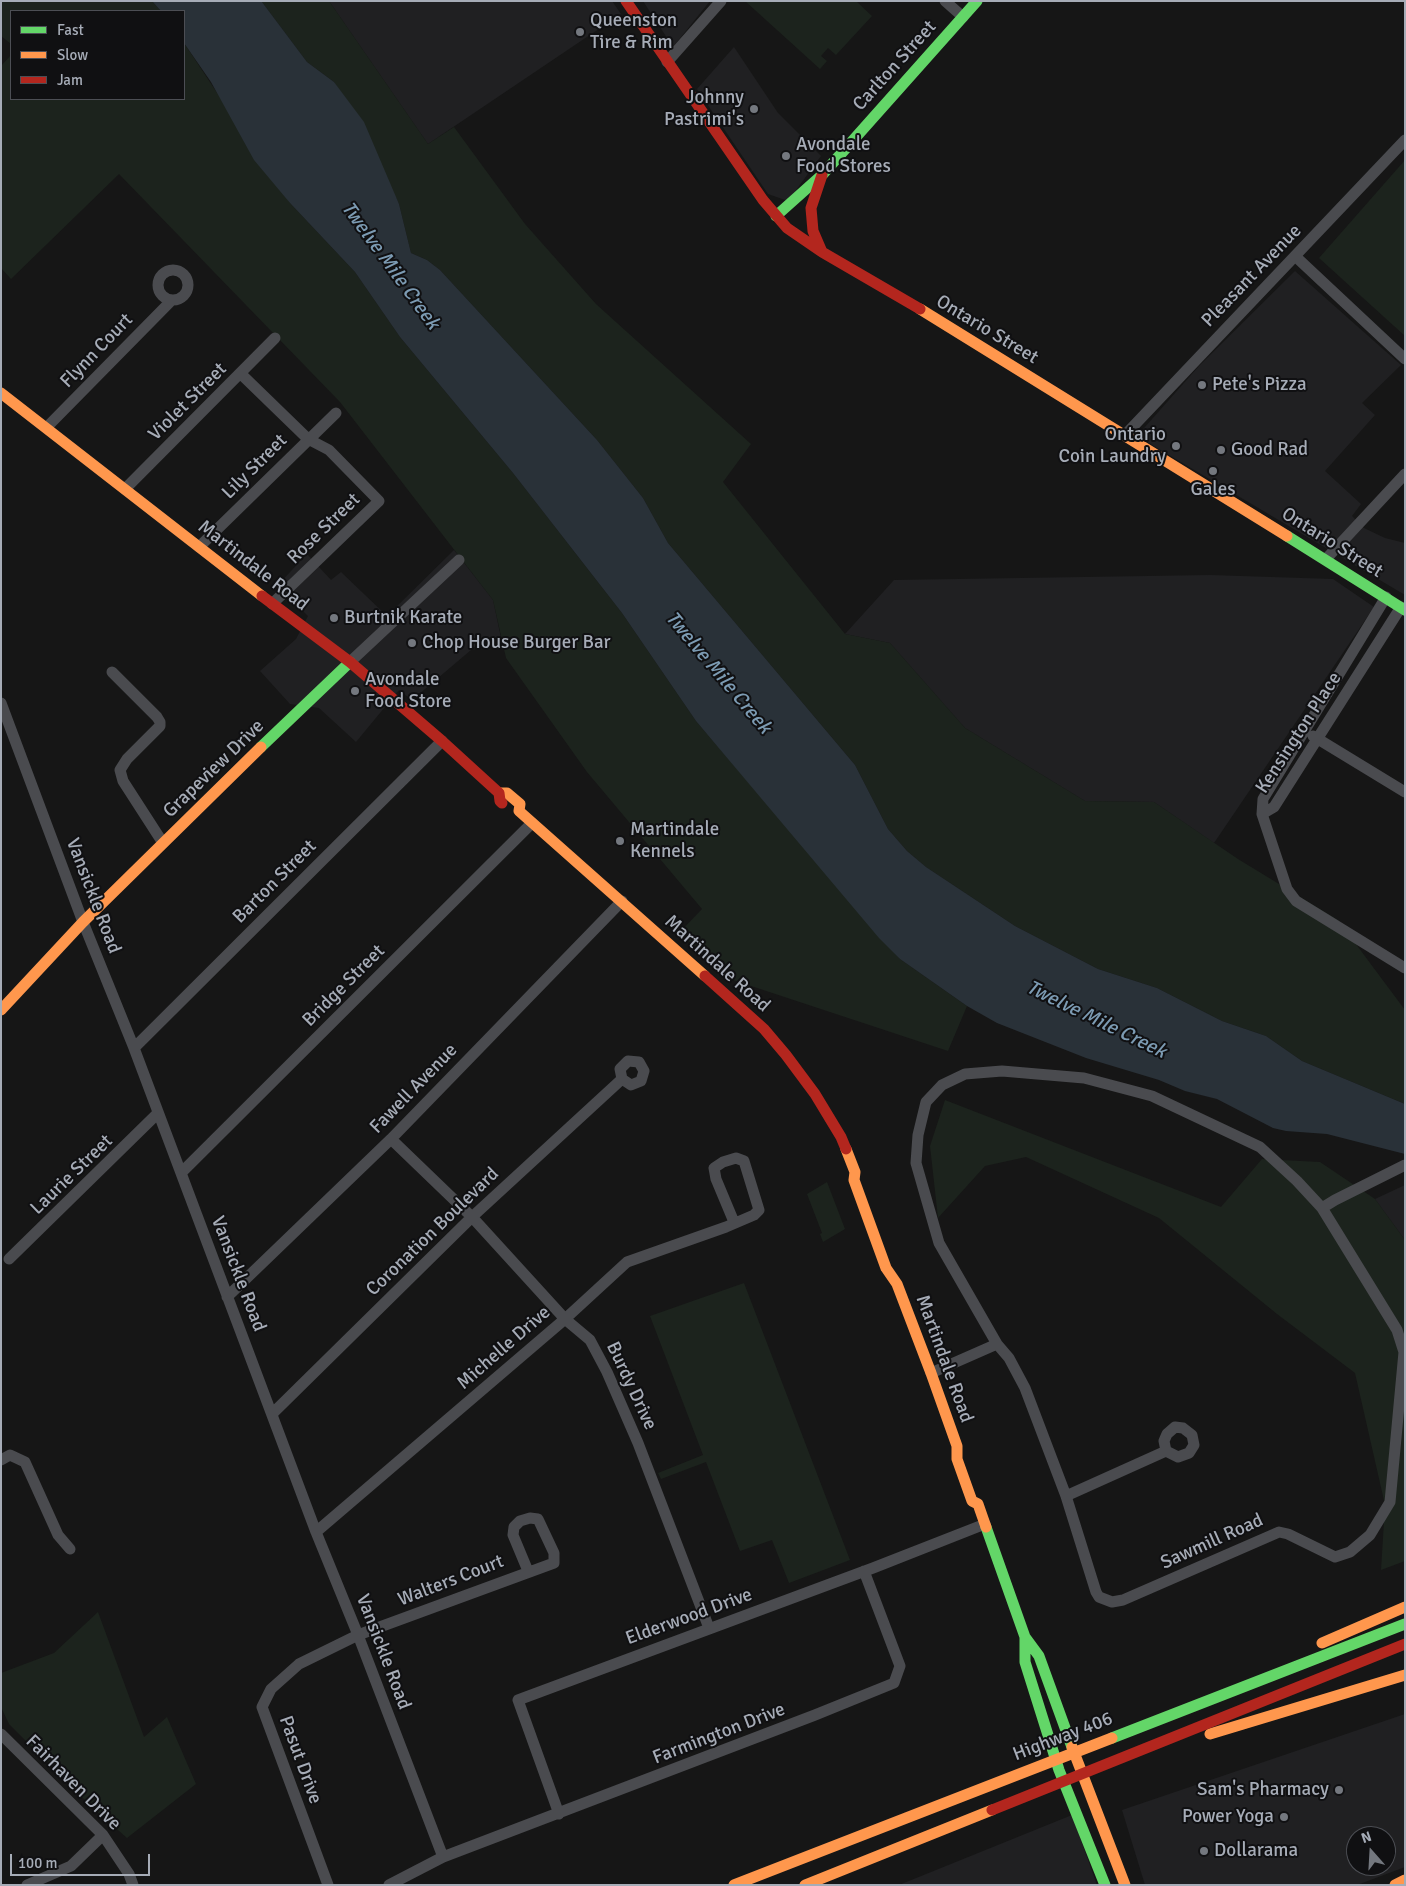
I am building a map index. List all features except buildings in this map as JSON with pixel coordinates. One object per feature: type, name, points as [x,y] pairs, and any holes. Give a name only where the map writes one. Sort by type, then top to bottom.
[{"type":"main road","name":"Ontario Street","points":[[626,1],[776,216],[788,228],[822,252],[942,322],[1125,434],[1403,609]]},
{"type":"main road","name":"Carlton Street","points":[[776,216],[823,174],[976,1]]},
{"type":"main road","points":[[822,252],[813,231],[811,208],[823,174]]},
{"type":"main road","name":"Martindale Road","points":[[1,393],[272,604],[350,662],[442,741],[500,794],[500,801],[514,813],[519,811],[764,1029],[815,1094],[836,1130],[855,1172],[854,1180],[876,1242],[886,1268],[897,1284],[931,1373],[957,1446],[957,1459],[972,1500],[978,1504],[1024,1637],[1025,1662],[1045,1724],[1076,1814],[1104,1885]]},
{"type":"main road","name":"Grapeview Drive","points":[[1,1010],[83,922],[350,662]]},
{"type":"main road","points":[[1143,1724],[1186,1703],[1405,1607]]},
{"type":"main road","name":"Highway 406","points":[[734,1885],[1143,1724],[1188,1710],[1405,1624]]},
{"type":"main road","name":"Martindale Road","points":[[1024,1637],[1038,1656],[1125,1885]]},
{"type":"main road","points":[[805,1885],[1098,1768],[1184,1731],[1405,1644]]},
{"type":"main road","points":[[1098,1768],[1405,1675]]},
{"type":"main road","points":[[1395,1885],[1405,1880]]},
{"type":"street","points":[[667,62],[721,1]]},
{"type":"street","points":[[945,1],[962,17]]},
{"type":"street","name":"Pleasant Avenue","points":[[1125,434],[1405,140]]},
{"type":"street","points":[[1295,256],[1405,359]]},
{"type":"street","name":"Flynn Court","points":[[47,427],[172,300]]},
{"type":"street","name":"Violet Street","points":[[124,489],[275,338]]},
{"type":"street","points":[[241,374],[308,439]]},
{"type":"street","name":"Lily Street","points":[[199,547],[336,412]]},
{"type":"street","name":"Rose Street","points":[[272,604],[379,500],[329,450],[308,439]]},
{"type":"street","points":[[1326,559],[1405,474]]},
{"type":"street","name":"Grapeview Drive","points":[[350,662],[459,560]]},
{"type":"street","name":"Kensington Place","points":[[1262,814],[1263,799],[1386,598]]},
{"type":"street","name":"Kensington Place","points":[[1262,814],[1274,807],[1403,609]]},
{"type":"street","points":[[112,672],[160,722],[160,726],[127,759],[120,770],[123,781],[163,843]]},
{"type":"street","name":"Vansickle Road","points":[[1,703],[6,727],[134,1048],[157,1114],[316,1532],[358,1635],[443,1857]]},
{"type":"street","points":[[1305,731],[1405,792]]},
{"type":"street","name":"Barton Street","points":[[134,1048],[442,741]]},
{"type":"street","points":[[1262,814],[1287,889],[1296,901],[1405,968]]},
{"type":"street","name":"Bridge Street","points":[[180,1173],[532,823]]},
{"type":"street","name":"Fawell Avenue","points":[[227,1297],[391,1138],[622,901]]},
{"type":"street","name":"Sawmill Road","points":[[1002,1070],[1084,1078],[1152,1096],[1260,1147],[1297,1181],[1322,1208],[1397,1330],[1404,1352],[1390,1502],[1370,1535],[1350,1552],[1335,1557],[1288,1534],[1279,1532],[1123,1600],[1112,1602],[1099,1597],[1066,1496],[1025,1388],[1009,1358],[997,1344],[939,1243],[916,1163],[918,1134],[926,1102],[942,1086],[964,1074],[1002,1070]]},
{"type":"street","name":"Coronation Boulevard","points":[[272,1414],[472,1217],[622,1079]]},
{"type":"street","name":"Laurie Street","points":[[9,1259],[157,1114]]},
{"type":"street","name":"Burdy Drive","points":[[391,1138],[472,1217],[565,1319],[590,1340],[607,1372],[638,1443],[709,1628]]},
{"type":"street","name":"Michelle Drive","points":[[316,1532],[565,1319],[627,1262],[726,1227],[754,1215],[759,1210],[744,1161],[736,1158],[723,1162],[714,1168],[716,1179],[734,1222]]},
{"type":"street","points":[[1322,1208],[1357,1188],[1405,1165]]},
{"type":"street","points":[[931,1373],[997,1344]]},
{"type":"street","points":[[1066,1496],[1166,1451]]},
{"type":"street","points":[[1,1460],[10,1455],[25,1462],[58,1535],[70,1549]]},
{"type":"street","name":"Walters Court","points":[[358,1635],[554,1563],[554,1553],[538,1519],[530,1518],[520,1521],[514,1527],[513,1535],[528,1571]]},
{"type":"street","name":"Elderwood Drive","points":[[559,1814],[518,1700],[985,1524]]},
{"type":"street","name":"Farmington Drive","points":[[389,1885],[443,1857],[815,1716],[894,1683],[900,1666],[864,1571]]},
{"type":"street","name":"Pasut Drive","points":[[328,1885],[262,1707],[271,1689],[300,1664],[358,1635]]},
{"type":"street","name":"Fairhaven Drive","points":[[2,1736],[103,1835],[129,1874],[133,1885]]},
{"type":"street","points":[[28,1885],[71,1866],[103,1835]]},
{"type":"shaded area","points":[[1,1],[152,1],[160,10],[10,10],[10,43],[1,36]]},
{"type":"shaded area","points":[[260,1],[329,1],[428,144],[454,127],[525,224],[596,304],[751,444],[723,482],[845,634],[890,643],[965,728],[1085,801],[1154,802],[1238,859],[1338,920],[1405,1010],[1405,1104],[1302,1061],[1266,1036],[1222,1021],[1157,988],[1098,969],[1015,926],[926,867],[907,851],[888,829],[855,765],[668,543],[643,498],[597,440],[440,270],[427,260],[411,253],[399,204],[334,82],[307,62]]},
{"type":"shaded area","points":[[329,1],[612,1],[621,14],[428,144]]},
{"type":"shaded area","points":[[643,1],[710,1],[673,47]]},
{"type":"shaded area","points":[[745,1],[856,1],[872,16],[836,55],[828,48],[821,56],[827,61],[820,69]]},
{"type":"shaded area","points":[[185,45],[290,203],[355,272],[400,337],[513,473],[622,613],[696,721],[900,959],[967,1006],[948,1051],[733,980],[679,933],[702,909],[587,772],[506,658],[493,600],[340,402],[119,174],[11,279],[1,268],[1,66],[10,56],[10,100],[185,100]]},
{"type":"shaded area","points":[[734,47],[778,113],[821,156],[788,201],[768,194],[697,89]]},
{"type":"shaded area","points":[[1405,160],[1405,336],[1319,258]]},
{"type":"shaded area","points":[[1295,271],[1401,365],[1362,403],[1375,415],[1325,471],[1361,504],[1352,516],[1364,528],[1385,538],[1405,543],[1405,595],[1137,436],[1199,366]]},
{"type":"shaded area","points":[[454,550],[493,600],[501,638],[484,639],[412,700],[399,690],[356,742],[319,708],[290,704],[260,671],[296,639],[308,616],[277,586],[307,554],[331,580],[341,572],[387,616]]},
{"type":"shaded area","points":[[1210,575],[1333,579],[1374,607],[1214,843],[1154,802],[1085,801],[965,728],[890,643],[845,634],[894,580]]},
{"type":"shaded area","points":[[945,1100],[1221,1207],[1262,1159],[1320,1162],[1375,1199],[1405,1240],[1405,1561],[1381,1570],[1385,1505],[1355,1373],[1277,1314],[1159,1218],[1026,1157],[985,1166],[938,1218],[930,1146]]},
{"type":"shaded area","points":[[827,1182],[845,1229],[823,1242],[820,1234],[822,1233],[807,1194]]},
{"type":"shaded area","points":[[1405,1185],[1405,1240],[1375,1199]]},
{"type":"shaded area","points":[[744,1283],[850,1560],[789,1583],[772,1540],[740,1551],[706,1462],[661,1479],[658,1473],[703,1455],[650,1316]]},
{"type":"shaded area","points":[[98,1612],[144,1737],[167,1717],[196,1784],[127,1838],[94,1809],[9,1724],[1,1707],[1,1673],[54,1653]]},
{"type":"shaded area","points":[[1405,1714],[1405,1867],[1396,1870],[1396,1826],[1346,1826],[1346,1876],[1381,1876],[1357,1885],[1145,1885],[1122,1810]]},
{"type":"shaded area","points":[[1072,1815],[1097,1885],[899,1885]]},
{"type":"water","name":"Twelve Mile Creek","points":[[152,1],[262,2],[307,62],[334,82],[364,122],[399,204],[411,253],[427,260],[440,270],[597,440],[643,498],[668,543],[855,765],[888,829],[907,851],[926,867],[1015,926],[1098,969],[1157,988],[1222,1021],[1266,1036],[1302,1061],[1405,1104],[1405,1154],[1327,1134],[1286,1131],[1273,1128],[1217,1099],[1185,1091],[1159,1080],[1086,1058],[997,1023],[967,1006],[900,959],[879,938],[696,721],[622,613],[513,473],[400,337],[355,272],[290,203],[254,160],[211,82],[185,44],[185,10],[160,10]]},
{"type":"traffic: fast","points":[[776,216],[823,174],[977,1]]},
{"type":"traffic: fast","points":[[1287,536],[1405,610]]},
{"type":"traffic: fast","points":[[261,747],[350,662]]},
{"type":"traffic: fast","points":[[986,1527],[1025,1637],[1039,1656],[1072,1747]]},
{"type":"traffic: fast","points":[[1112,1738],[1405,1624]]},
{"type":"traffic: fast","points":[[1025,1637],[1025,1662],[1059,1770],[1105,1885]]},
{"type":"traffic: slow","points":[[920,309],[1287,536]]},
{"type":"traffic: slow","points":[[1,393],[262,596]]},
{"type":"traffic: slow","points":[[1,1010],[83,922],[261,747]]},
{"type":"traffic: slow","points":[[499,793],[507,793],[520,804],[519,811],[705,976]]},
{"type":"traffic: slow","points":[[846,1149],[855,1172],[854,1180],[886,1268],[897,1284],[931,1373],[957,1446],[957,1459],[972,1501],[978,1504],[986,1527]]},
{"type":"traffic: slow","points":[[1322,1643],[1405,1607]]},
{"type":"traffic: slow","points":[[1210,1734],[1405,1675]]},
{"type":"traffic: slow","points":[[734,1885],[1112,1738]]},
{"type":"traffic: slow","points":[[1072,1747],[1125,1885]]},
{"type":"traffic: slow","points":[[805,1885],[992,1810]]},
{"type":"traffic: slow","points":[[1395,1885],[1405,1880]]},
{"type":"traffic: jam","points":[[626,1],[763,200],[787,228],[822,252],[920,309]]},
{"type":"traffic: jam","points":[[822,175],[811,208],[813,231],[822,252]]},
{"type":"traffic: jam","points":[[262,596],[350,662],[442,741],[499,793],[502,803]]},
{"type":"traffic: jam","points":[[705,976],[764,1029],[786,1055],[815,1094],[841,1137],[846,1149]]},
{"type":"traffic: jam","points":[[992,1810],[1405,1644]]},
{"type":"place","name":"Queenston Tire & Rim","points":[[580,32]]},
{"type":"place","name":"Johnny Pastrimi's","points":[[754,109]]},
{"type":"place","name":"Avondale Food Stores","points":[[786,156]]},
{"type":"place","name":"Pete's Pizza","points":[[1202,385]]},
{"type":"place","name":"Ontario Coin Laundry","points":[[1176,446]]},
{"type":"place","name":"Good Rad","points":[[1221,450]]},
{"type":"place","name":"Gales","points":[[1213,471]]},
{"type":"place","name":"Burtnik Karate","points":[[334,618]]},
{"type":"place","name":"Chop House Burger Bar","points":[[412,643]]},
{"type":"place","name":"Avondale Food Store","points":[[355,691]]},
{"type":"place","name":"Martindale Kennels","points":[[620,841]]},
{"type":"place","name":"Sam's Pharmacy","points":[[1339,1790]]},
{"type":"place","name":"Power Yoga","points":[[1284,1817]]},
{"type":"place","name":"Dollarama","points":[[1204,1851]]}]
